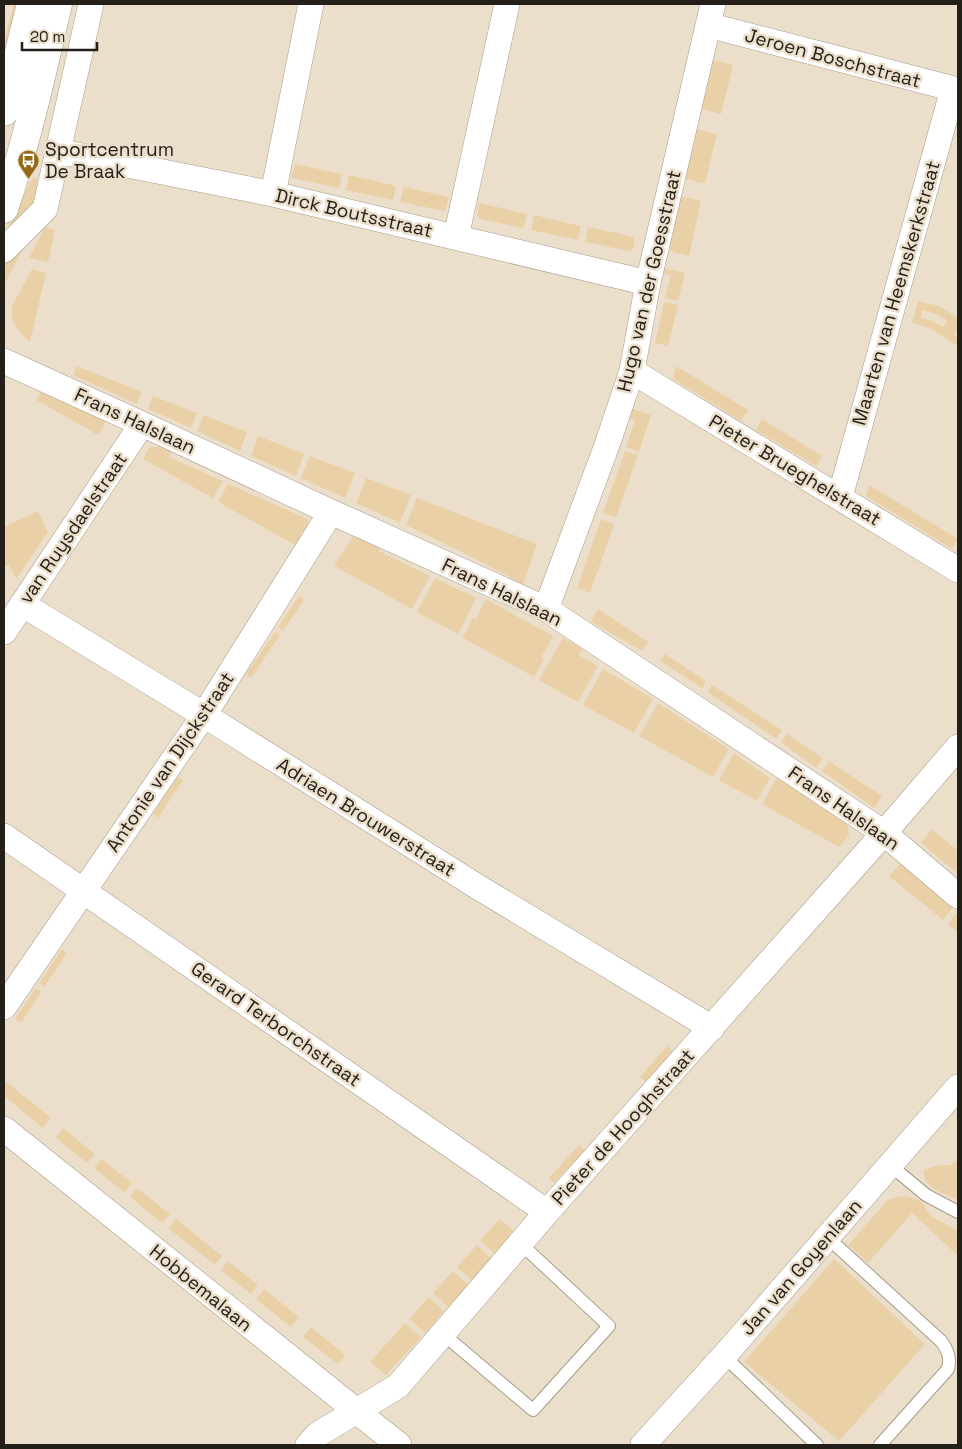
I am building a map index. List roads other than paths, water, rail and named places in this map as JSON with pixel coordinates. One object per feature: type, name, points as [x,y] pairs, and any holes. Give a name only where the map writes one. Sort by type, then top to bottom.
[{"type":"main road","points":[[4,112],[31,4]]},
{"type":"main road","points":[[4,209],[29,128],[58,4]]},
{"type":"street","points":[[4,250],[45,209],[91,4]]},
{"type":"street","points":[[273,194],[311,4]]},
{"type":"street","points":[[456,237],[507,4]]},
{"type":"street","name":"Jeroen Boschstraat","points":[[710,14],[956,90]]},
{"type":"street","name":"Hugo van der Goesstraat","points":[[546,609],[607,445],[632,371],[648,283],[710,14]]},
{"type":"street","name":"Maarten van Heemskerkstraat","points":[[840,497],[956,90]]},
{"type":"street","name":"Dirck Boutsstraat","points":[[57,151],[273,194],[648,283]]},
{"type":"street","name":"Frans Halslaan","points":[[4,361],[546,609],[884,833],[958,896]]},
{"type":"street","name":"Pieter Brueghelstraat","points":[[632,371],[958,570]]},
{"type":"street","name":"van Ruysdaelstraat","points":[[4,632],[142,424]]},
{"type":"street","name":"Antonie van Dijckstraat","points":[[4,1007],[204,715],[331,512]]},
{"type":"street","name":"Adriaen Brouwerstraat","points":[[22,604],[204,715],[478,887],[712,1028]]},
{"type":"street","name":"Pieter de Hooghstraat","points":[[308,1445],[317,1435],[398,1386],[547,1212],[712,1028],[958,747]]},
{"type":"street","name":"Gerard Terborchstraat","points":[[4,836],[547,1212]]},
{"type":"street","name":"Jan van Goyenlaan","points":[[643,1445],[724,1356],[958,1087]]},
{"type":"street","name":"Hobbemalaan","points":[[4,1129],[355,1412],[399,1445]]},
{"type":"lane","points":[[890,1165],[926,1195],[958,1212]]},
{"type":"lane","points":[[827,1237],[941,1342],[949,1354],[950,1362],[948,1369],[880,1445]]},
{"type":"lane","points":[[443,1334],[533,1410],[609,1326],[520,1244]]},
{"type":"lane","points":[[724,1356],[817,1445]]},
{"type":"place","name":"Sportcentrum De Braak","points":[[29,179]]}]
